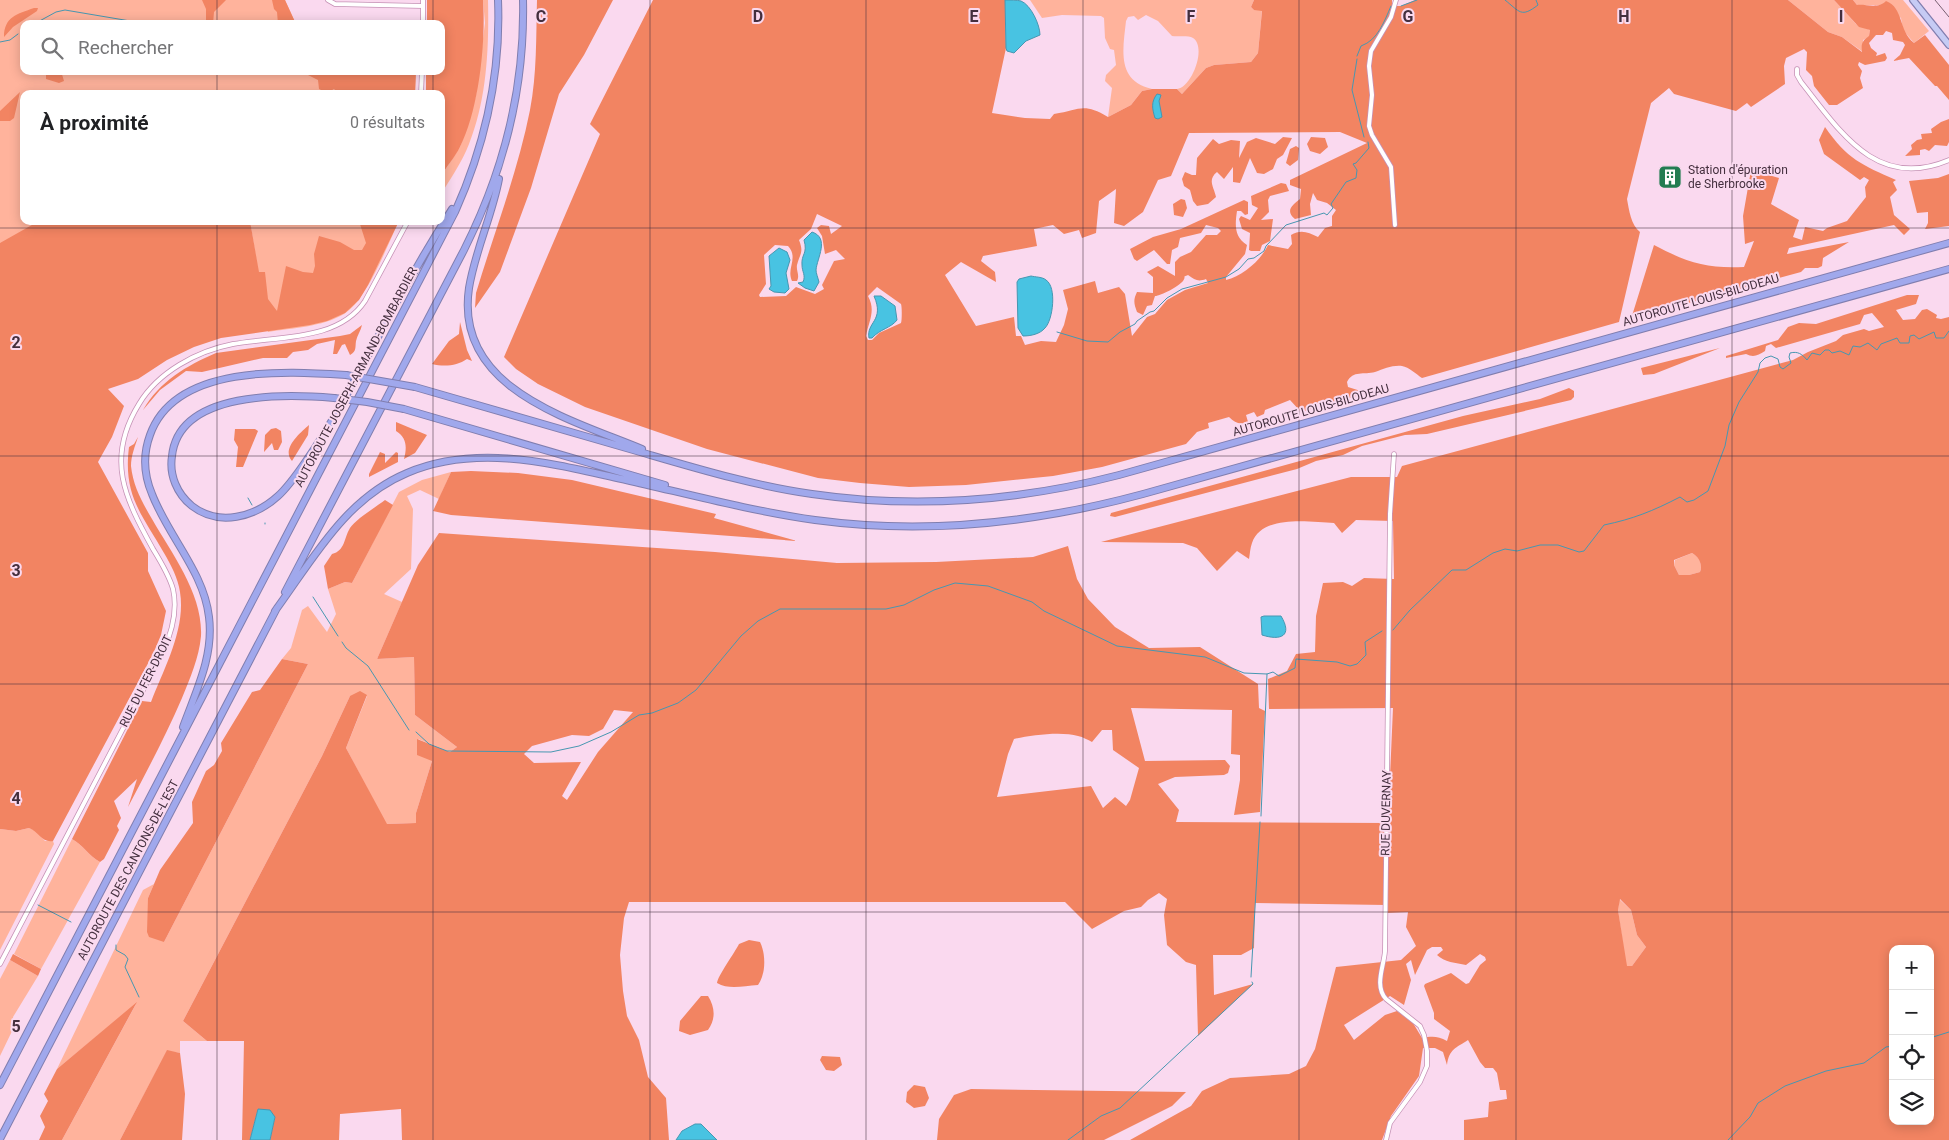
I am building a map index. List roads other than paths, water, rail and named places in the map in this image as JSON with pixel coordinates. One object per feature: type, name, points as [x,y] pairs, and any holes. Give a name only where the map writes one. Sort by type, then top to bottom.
[{"type":"highway","name":"AUTOROUTE JOSEPH-ARMAND-BOMBARDIER","points":[[176,747],[432,257],[465,189],[482,136],[492,91],[498,43],[498,0]]},
{"type":"highway","points":[[523,0],[523,43],[520,75],[495,201],[474,266],[469,290],[469,319],[473,338],[489,367],[500,378],[525,396],[565,417],[668,460]]},
{"type":"highway","points":[[275,611],[470,238],[491,190],[505,149]]},
{"type":"highway","points":[[445,220],[465,189]]},
{"type":"highway","points":[[442,225],[423,255],[344,399],[336,414],[300,470],[283,492],[258,510],[243,516],[229,518],[216,517],[200,512],[187,502],[180,492],[172,472],[173,447],[183,428],[199,414],[219,406],[246,400],[292,397],[334,398],[344,399],[368,402],[404,410],[724,502]]},
{"type":"highway","name":"AUTOROUTE LOUIS-BILODEAU","points":[[668,460],[762,485],[797,492],[854,499],[901,502],[950,501],[1041,492],[1084,484],[1136,470],[1949,243]]},
{"type":"highway","points":[[275,611],[329,536],[358,503],[392,480],[436,463],[476,457],[528,461],[603,474],[765,512],[818,520],[899,527],[981,524],[1068,513],[1143,494],[1949,268]]},
{"type":"highway","points":[[176,747],[207,661],[210,641],[210,620],[205,598],[198,580],[159,510],[149,487],[145,459],[153,427],[166,409],[179,397],[194,388],[237,377],[277,374],[346,375],[415,387],[668,460]]},
{"type":"highway","name":"AUTOROUTE DES CANTONS-DE-L'EST","points":[[0,1138],[275,611]]},
{"type":"highway","name":"AUTOROUTE DES CANTONS-DE-L'EST","points":[[0,1085],[176,747]]},
{"type":"main road","points":[[1913,0],[1949,45]]},
{"type":"street","points":[[328,0],[335,4],[423,6]]},
{"type":"street","points":[[423,0],[423,20]]},
{"type":"street","points":[[1395,225],[1391,167],[1372,135],[1369,126],[1372,95],[1369,66],[1371,51],[1391,16],[1396,0]]},
{"type":"street","points":[[1797,68],[1797,75],[1801,82],[1848,140],[1867,156],[1890,165],[1907,168],[1931,166],[1949,160]]},
{"type":"street","points":[[421,90],[422,75]]},
{"type":"street","name":"RUE DU FER-DROIT","points":[[0,964],[164,648],[172,627],[175,603],[172,586],[166,571],[131,508],[122,478],[123,442],[136,409],[145,395],[166,375],[185,362],[205,352],[234,344],[324,331],[347,321],[365,301],[406,225]]},
{"type":"street","name":"RUE DUVERNAY","points":[[1386,1140],[1390,1123],[1420,1082],[1426,1066],[1427,1051],[1424,1034],[1420,1026],[1386,999],[1382,994],[1380,984],[1385,951],[1390,514],[1394,454]]},
{"type":"water","points":[[1005,0],[1025,3],[1037,21],[1040,31],[1040,35],[1026,41],[1014,53],[1007,51],[1006,48]]},
{"type":"water","points":[[1157,94],[1161,95],[1159,101],[1162,117],[1158,119],[1155,118],[1153,108],[1153,102]]},
{"type":"water","points":[[812,232],[817,235],[821,243],[816,270],[819,282],[814,291],[798,283],[804,280],[802,261],[805,248],[804,240]]},
{"type":"water","points":[[779,248],[787,252],[790,260],[786,273],[789,289],[785,293],[774,292],[769,289],[771,286],[769,256]]},
{"type":"water","points":[[1031,276],[1046,280],[1052,289],[1053,304],[1048,324],[1043,330],[1029,336],[1023,336],[1018,328],[1017,282],[1019,279]]},
{"type":"water","points":[[874,296],[881,296],[895,306],[897,320],[872,338],[869,338],[870,328],[877,311]]},
{"type":"water","points":[[1281,616],[1286,628],[1283,635],[1280,637],[1269,637],[1262,635],[1261,617]]},
{"type":"water","points":[[258,1109],[270,1110],[275,1117],[270,1140],[250,1140]]},
{"type":"water","points":[[695,1124],[701,1124],[717,1140],[676,1140],[682,1131]]},
{"type":"waterway","points":[[1401,6],[1417,0]]},
{"type":"waterway","points":[[1505,0],[1521,12],[1528,11],[1538,5],[1536,0]]},
{"type":"waterway","points":[[1357,56],[1361,46],[1372,39],[1380,30],[1391,6]]},
{"type":"waterway","points":[[41,20],[56,12],[65,10],[124,20]]},
{"type":"waterway","points":[[0,42],[10,40],[18,34]]},
{"type":"waterway","points":[[1357,59],[1352,90],[1364,137]]},
{"type":"waterway","points":[[1057,332],[1087,341],[1108,342],[1120,332],[1154,311],[1167,298],[1182,289],[1226,277],[1239,269],[1248,259],[1254,258],[1264,251],[1266,246],[1286,225],[1324,213],[1327,215],[1333,208],[1331,204],[1346,182],[1356,178],[1357,170],[1353,164],[1369,148],[1368,142]]},
{"type":"waterway","points":[[1393,630],[1410,610],[1452,570],[1466,570],[1493,553],[1505,549],[1517,551],[1540,545],[1558,545],[1579,552],[1584,551],[1604,525],[1643,514],[1680,497],[1687,502],[1694,500],[1708,491],[1725,446],[1729,425],[1739,402],[1758,372],[1760,363],[1765,358],[1771,356],[1778,359],[1780,367],[1783,369],[1791,363],[1790,353],[1800,354],[1807,360],[1812,353],[1820,355],[1825,350],[1829,350],[1832,353],[1840,351],[1849,355],[1853,346],[1860,347],[1868,343],[1877,350],[1881,344],[1897,338],[1900,343],[1909,343],[1910,336],[1914,335],[1919,339],[1934,332],[1936,338],[1944,338],[1949,331]]},
{"type":"waterway","points":[[248,498],[252,505]]},
{"type":"waterway","points":[[416,732],[429,744],[447,751],[551,752],[579,746],[611,732],[639,715],[652,713],[678,703],[696,690],[741,636],[758,621],[780,609],[886,609],[904,605],[934,590],[955,583],[988,586],[1032,602],[1044,611],[1117,646],[1205,657],[1244,673],[1267,674],[1273,672],[1279,676],[1295,668],[1296,659],[1337,662],[1350,666],[1357,664],[1366,655],[1365,642],[1382,631]]},
{"type":"waterway","points":[[313,597],[338,636]]},
{"type":"waterway","points":[[342,642],[346,648],[368,666],[409,730]]},
{"type":"waterway","points":[[1261,816],[1267,674]]},
{"type":"waterway","points":[[1251,977],[1260,822]]},
{"type":"waterway","points":[[38,905],[71,922]]},
{"type":"waterway","points":[[116,945],[116,950],[128,959],[125,967],[139,997]]},
{"type":"waterway","points":[[1068,1140],[1101,1116],[1120,1108],[1253,984],[1252,982]]},
{"type":"waterway","points":[[1934,1037],[1949,1032]]},
{"type":"waterway","points":[[1728,1140],[1750,1117],[1758,1103],[1785,1086],[1826,1071],[1864,1063],[1889,1047]]},
{"type":"railway","points":[[1935,0],[1949,17]]},
{"type":"place","name":"Station d'épuration de Sherbrooke","points":[[1670,177]]}]
